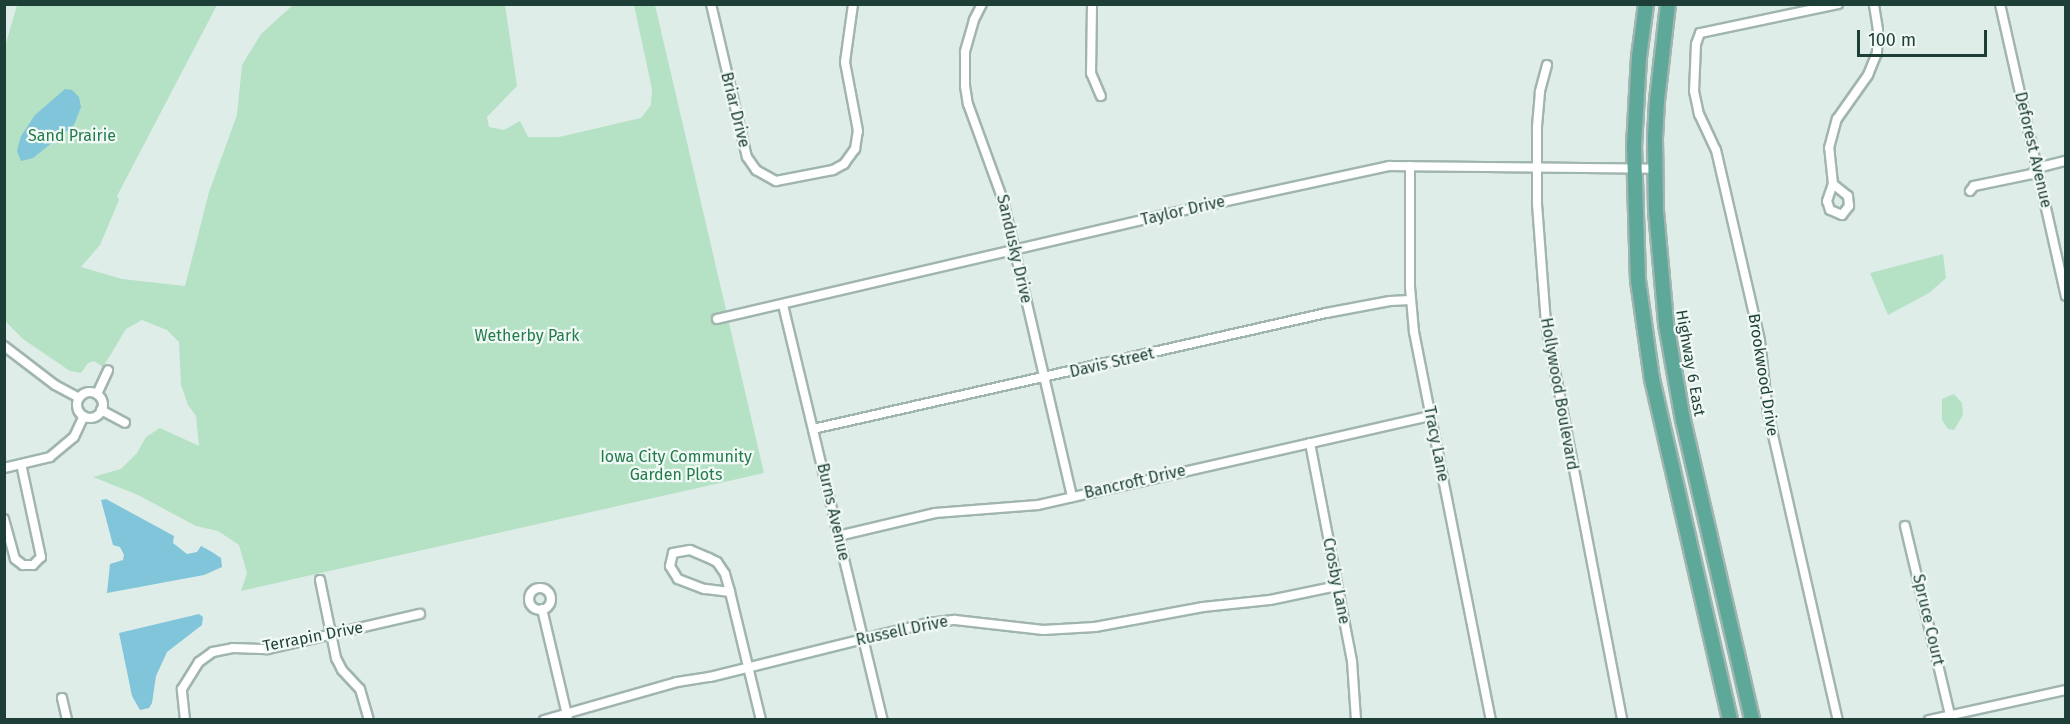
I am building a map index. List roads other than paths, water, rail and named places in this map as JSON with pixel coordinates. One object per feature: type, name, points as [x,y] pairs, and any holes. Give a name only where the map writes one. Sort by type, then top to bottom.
[{"type":"main road","points":[[1646,4],[1637,78],[1634,169],[1638,280],[1652,379],[1730,720]]},
{"type":"main road","name":"Highway 6 East","points":[[1668,4],[1657,100],[1655,170],[1660,276],[1674,372],[1752,720]]},
{"type":"street","name":"Briar Drive","points":[[711,4],[747,157],[756,170],[776,181],[833,170],[844,164],[855,148],[858,131],[845,62],[853,4]]},
{"type":"street","name":"Sandusky Drive","points":[[982,4],[968,37],[965,86],[973,118],[996,177],[1072,497]]},
{"type":"street","points":[[1092,4],[1091,73],[1101,96]]},
{"type":"street","name":"Brookwood Drive","points":[[1838,4],[1700,33],[1696,44],[1696,107],[1716,150],[1760,341],[1768,413],[1838,720]]},
{"type":"street","points":[[1833,184],[1829,148],[1837,119],[1868,75],[1877,53],[1878,30],[1874,4]]},
{"type":"street","name":"Deforest Avenue","points":[[2000,4],[2066,296]]},
{"type":"street","name":"Hollywood Boulevard","points":[[1547,65],[1540,92],[1537,167],[1540,258],[1546,324],[1622,720]]},
{"type":"street","points":[[1970,191],[1974,186],[2032,174],[2037,168],[2066,162]]},
{"type":"street","name":"Taylor Drive","points":[[717,319],[1389,166],[1655,170]]},
{"type":"street","name":"Tracy Lane","points":[[1410,166],[1411,300],[1417,348],[1491,720]]},
{"type":"street","name":"Davis Street","points":[[813,429],[1337,311],[1390,301],[1411,300]]},
{"type":"street","name":"Burns Avenue","points":[[783,305],[883,720]]},
{"type":"street","points":[[4,346],[55,386],[79,398]]},
{"type":"street","points":[[97,394],[108,370]]},
{"type":"street","points":[[84,393],[97,394],[101,398],[101,410],[90,418],[84,416],[79,411],[79,398],[84,393]]},
{"type":"street","points":[[101,410],[125,423]]},
{"type":"street","points":[[4,468],[50,457],[74,437],[84,416]]},
{"type":"street","name":"Bancroft Drive","points":[[838,536],[935,513],[1027,507],[1431,416]]},
{"type":"street","name":"Crosby Lane","points":[[1310,443],[1352,661],[1356,720]]},
{"type":"street","points":[[4,519],[15,559],[23,565],[33,565],[40,556],[21,464]]},
{"type":"street","name":"Spruce Court","points":[[1905,526],[1950,715]]},
{"type":"street","points":[[730,592],[704,589],[678,579],[670,566],[674,552],[690,550],[717,562],[725,574],[730,592],[760,720]]},
{"type":"street","points":[[320,580],[330,636],[339,664],[360,688],[365,699],[369,720]]},
{"type":"street","name":"Russell Drive","points":[[544,720],[568,717],[677,681],[748,668],[863,639],[955,620],[1043,630],[1095,627],[1203,607],[1261,602],[1338,586]]},
{"type":"street","points":[[542,609],[568,717]]},
{"type":"street","name":"Terrapin Drive","points":[[184,720],[182,689],[199,662],[213,652],[233,648],[268,649],[420,614]]},
{"type":"street","points":[[1929,720],[2066,690]]},
{"type":"street","points":[[62,698],[67,720]]},
{"type":"water","points":[[65,89],[72,90],[79,97],[81,107],[74,125],[33,158],[21,161],[17,151],[21,136],[35,115]]},
{"type":"water","points":[[106,499],[174,536],[173,543],[187,554],[197,552],[201,546],[212,552],[221,558],[222,567],[204,575],[107,593],[110,564],[123,560],[124,555],[120,547],[113,545],[101,500]]},
{"type":"water","points":[[199,614],[203,617],[202,625],[167,652],[156,676],[152,703],[149,708],[140,710],[132,696],[119,633]]},
{"type":"park label","name":"Sand Prairie","points":[[72,136]]},
{"type":"park label","name":"Wetherby Park","points":[[527,336]]},
{"type":"park label","name":"Iowa City Community Garden Plots","points":[[676,466]]}]
